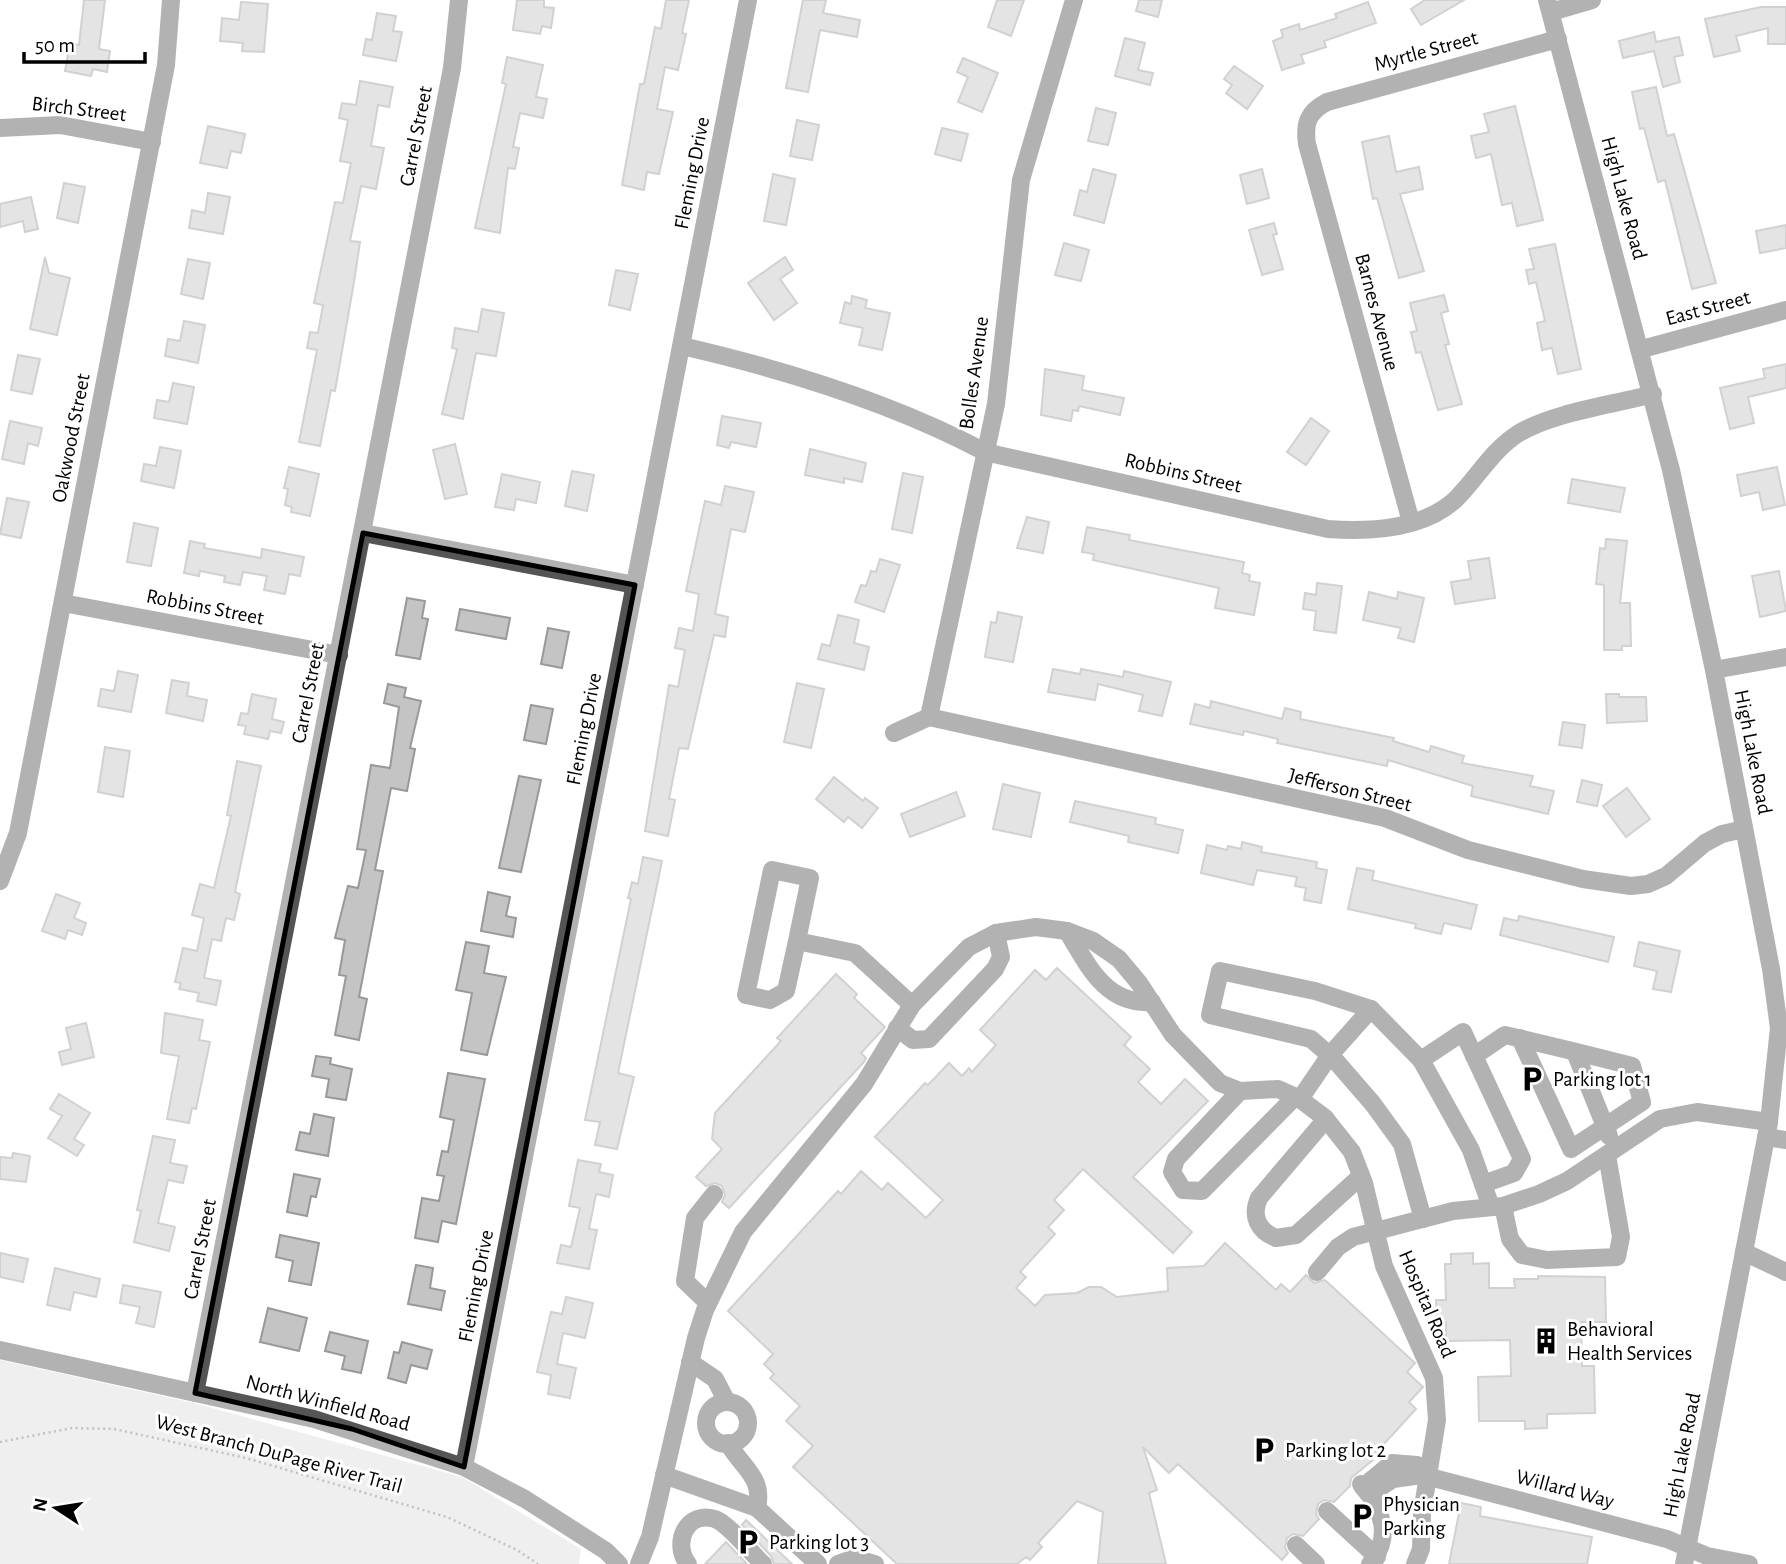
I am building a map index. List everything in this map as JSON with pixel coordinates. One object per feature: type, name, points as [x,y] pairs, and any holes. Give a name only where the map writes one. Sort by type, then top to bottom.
[{"type":"street","name":"Oakwood Street","points":[[0,881],[18,833],[63,603],[166,65],[171,0]]},
{"type":"street","name":"Carrel Street","points":[[195,1393],[452,68],[459,0]]},
{"type":"street","name":"Fleming Drive","points":[[464,1467],[748,0]]},
{"type":"street","name":"Bolles Avenue","points":[[929,717],[996,404],[1021,180],[1074,0]]},
{"type":"street","points":[[1549,6],[1592,0]]},
{"type":"street","name":"High Lake Road","points":[[1549,6],[1653,394],[1714,670],[1782,1028],[1767,1129],[1686,1555]]},
{"type":"street","name":"Myrtle Street","points":[[1310,114],[1327,102],[1558,39]]},
{"type":"street","name":"Barnes Avenue","points":[[1310,114],[1305,128],[1307,144],[1411,522]]},
{"type":"street","name":"Birch Street","points":[[0,128],[60,125],[152,142]]},
{"type":"street","name":"East Street","points":[[1642,349],[1786,310]]},
{"type":"street","name":"Robbins Street","points":[[682,346],[797,375],[950,433],[985,452],[1328,529],[1367,531],[1429,516],[1457,498],[1499,447],[1520,432],[1547,421],[1653,394]]},
{"type":"street","points":[[363,533],[635,585]]},
{"type":"street","name":"Robbins Street","points":[[63,603],[339,655]]},
{"type":"street","points":[[1714,670],[1786,656]]},
{"type":"street","points":[[894,733],[929,717]]},
{"type":"street","name":"Jefferson Street","points":[[929,717],[1385,818],[1468,850],[1583,879],[1631,886],[1648,884],[1666,876],[1705,843],[1722,834],[1744,829]]},
{"type":"street","points":[[772,870],[810,878],[797,941],[786,991],[770,1000],[746,995],[772,870]]},
{"type":"street","points":[[639,1564],[650,1537],[690,1362],[708,1303],[743,1232],[864,1084],[912,1005],[969,947],[996,933],[1037,927],[1067,931],[1093,941],[1129,971],[1173,1035],[1192,1056],[1220,1083],[1240,1091],[1177,1158],[1172,1172],[1183,1190],[1202,1191],[1297,1098],[1330,1055],[1371,1009]]},
{"type":"street","points":[[1067,931],[1100,984],[1113,994],[1131,1001],[1152,1002]]},
{"type":"street","points":[[897,1028],[913,1040],[929,1039],[995,969],[1001,957],[996,933]]},
{"type":"street","points":[[797,941],[855,953],[912,1005]]},
{"type":"street","points":[[1423,1219],[1402,1144],[1373,1104],[1330,1055],[1311,1039],[1210,1015],[1220,971],[1315,992],[1371,1009],[1421,1060],[1471,1150],[1483,1184],[1497,1207],[1510,1239],[1521,1255],[1547,1261],[1617,1257],[1621,1237],[1611,1151],[1575,1052]]},
{"type":"street","points":[[1421,1060],[1463,1032],[1522,1159],[1514,1173],[1483,1184]]},
{"type":"street","points":[[1474,1056],[1505,1035],[1520,1038],[1632,1066],[1642,1102],[1571,1149],[1520,1038]]},
{"type":"street","name":"Hospital Road","points":[[1240,1091],[1258,1087],[1278,1088],[1297,1098],[1326,1119],[1352,1152],[1362,1176],[1384,1266],[1434,1378],[1437,1420],[1426,1476],[1421,1549],[1415,1564]]},
{"type":"street","points":[[1317,1272],[1338,1247],[1353,1237],[1453,1211],[1497,1207],[1549,1190],[1645,1127],[1676,1115],[1720,1114],[1767,1129],[1786,1140]]},
{"type":"street","points":[[1326,1119],[1259,1198],[1255,1212],[1259,1226],[1269,1236],[1290,1237],[1362,1176]]},
{"type":"street","points":[[708,1303],[685,1282],[695,1218],[714,1194]]},
{"type":"street","points":[[1744,1252],[1786,1272]]},
{"type":"street","name":"North Winfield Road","points":[[0,1350],[352,1429],[464,1467],[525,1499],[606,1551],[619,1564]]},
{"type":"street","points":[[690,1362],[715,1379],[727,1402],[743,1409],[747,1422],[744,1435],[728,1443]]},
{"type":"street","points":[[727,1402],[712,1408],[706,1423],[713,1438],[728,1443],[757,1482],[760,1494],[757,1508]]},
{"type":"street","name":"Willard Way","points":[[1373,1560],[1383,1537],[1380,1509],[1363,1487],[1392,1463],[1417,1465],[1426,1476],[1686,1555],[1749,1564]]},
{"type":"street","points":[[664,1475],[757,1508],[817,1564]]},
{"type":"street","points":[[1327,1511],[1373,1560]]},
{"type":"street","points":[[688,1564],[682,1555],[681,1537],[691,1523],[708,1518],[724,1524],[763,1564]]},
{"type":"street","points":[[1296,1545],[1316,1564]]},
{"type":"street","points":[[838,1564],[855,1558],[875,1564]]},
{"type":"path","name":"West Branch DuPage River Trail","points":[[0,1442],[72,1428],[114,1429],[246,1458],[447,1517],[538,1564]]},
{"type":"highlighted area","points":[[363,533],[635,585],[464,1467],[352,1429],[195,1393]]},
{"type":"shaded area","points":[[0,1360],[194,1403],[462,1477],[581,1549],[579,1564],[0,1564]]},
{"type":"building","points":[[84,0],[105,0],[99,49],[110,51],[107,72],[93,69],[91,76],[65,71],[70,43],[79,45]]},
{"type":"building","points":[[517,0],[544,0],[544,7],[554,8],[551,28],[542,26],[540,34],[513,30]]},
{"type":"building","points":[[666,0],[689,0],[682,33],[686,34],[678,70],[665,67],[657,109],[673,112],[659,174],[647,172],[644,190],[622,185],[640,84],[644,84],[655,27],[661,29]]},
{"type":"building","points":[[803,0],[826,0],[823,13],[860,20],[857,37],[820,30],[808,92],[786,88]]},
{"type":"building","points":[[997,0],[1024,0],[1011,36],[988,27]]},
{"type":"building","points":[[1139,0],[1162,0],[1158,17],[1136,11]]},
{"type":"building","points":[[1425,0],[1464,0],[1421,25],[1411,9]]},
{"type":"building","points":[[241,2],[268,4],[264,52],[242,51],[243,43],[220,41],[222,18],[239,20]]},
{"type":"building","points":[[1368,2],[1376,23],[1324,41],[1326,47],[1301,55],[1304,63],[1282,70],[1273,41],[1283,37],[1281,30],[1299,24],[1300,30],[1337,18],[1335,14]]},
{"type":"building","points":[[1761,7],[1786,7],[1786,44],[1768,44],[1768,28],[1736,36],[1740,51],[1714,57],[1705,19]]},
{"type":"building","points":[[377,13],[396,16],[393,31],[402,32],[396,61],[363,55],[366,39],[372,40]]},
{"type":"building","points":[[1654,32],[1656,42],[1679,37],[1683,55],[1674,57],[1680,82],[1663,87],[1654,51],[1623,58],[1619,41]]},
{"type":"building","points":[[1125,38],[1145,43],[1138,70],[1153,73],[1150,85],[1115,76]]},
{"type":"building","points":[[507,57],[543,65],[536,97],[547,99],[543,118],[520,113],[513,147],[519,148],[515,169],[508,168],[500,233],[475,228],[506,84],[502,83]]},
{"type":"building","points":[[963,58],[998,73],[982,112],[958,102],[968,77],[957,72]]},
{"type":"building","points":[[1234,66],[1263,86],[1247,109],[1226,93],[1232,85],[1224,79]]},
{"type":"building","points":[[360,81],[393,87],[389,107],[378,105],[371,146],[384,148],[376,189],[361,186],[350,241],[360,242],[354,282],[335,391],[331,390],[320,446],[299,442],[317,350],[307,348],[310,332],[318,333],[323,305],[314,303],[335,202],[343,203],[351,163],[340,161],[348,120],[339,118],[342,103],[356,105]]},
{"type":"building","points":[[1656,87],[1667,136],[1674,134],[1716,283],[1692,289],[1665,180],[1658,182],[1644,128],[1640,129],[1632,92]]},
{"type":"building","points":[[1515,106],[1543,220],[1517,226],[1512,203],[1502,205],[1491,154],[1476,158],[1471,136],[1489,132],[1484,114]]},
{"type":"building","points":[[1096,108],[1116,113],[1108,145],[1088,141]]},
{"type":"building","points":[[797,120],[819,125],[812,160],[790,156]]},
{"type":"building","points":[[208,126],[245,134],[241,153],[231,151],[227,168],[200,163]]},
{"type":"building","points":[[942,128],[968,134],[961,161],[935,154]]},
{"type":"building","points":[[1389,136],[1396,172],[1419,167],[1423,189],[1400,194],[1424,271],[1399,278],[1377,198],[1373,199],[1362,142]]},
{"type":"building","points":[[1093,169],[1116,175],[1104,223],[1074,215],[1080,190],[1087,192]]},
{"type":"building","points":[[1262,169],[1269,198],[1247,204],[1240,175]]},
{"type":"building","points":[[773,174],[795,179],[786,225],[764,221]]},
{"type":"building","points":[[64,183],[85,187],[78,223],[57,218]]},
{"type":"building","points":[[208,193],[230,197],[223,234],[189,228],[192,210],[205,213]]},
{"type":"building","points":[[31,197],[38,229],[25,232],[23,221],[0,227],[0,204]]},
{"type":"building","points":[[1274,223],[1277,234],[1273,235],[1283,269],[1262,275],[1249,230]]},
{"type":"building","points":[[1786,225],[1786,248],[1760,253],[1756,231]]},
{"type":"building","points":[[1064,243],[1089,250],[1081,281],[1055,275]]},
{"type":"building","points":[[1555,244],[1581,369],[1558,374],[1552,348],[1542,350],[1537,323],[1545,321],[1536,282],[1529,284],[1526,270],[1534,269],[1529,249]]},
{"type":"building","points":[[45,257],[49,273],[70,278],[57,335],[30,329]]},
{"type":"building","points":[[785,257],[793,270],[780,279],[797,303],[774,320],[748,283]]},
{"type":"building","points":[[188,259],[210,263],[203,299],[181,294]]},
{"type":"building","points":[[616,270],[638,274],[630,310],[609,305]]},
{"type":"building","points":[[1444,295],[1448,311],[1441,313],[1449,344],[1445,345],[1462,404],[1438,410],[1421,352],[1416,353],[1411,332],[1417,331],[1410,303]]},
{"type":"building","points":[[852,296],[867,300],[865,308],[890,313],[882,350],[859,345],[863,328],[840,323],[845,302],[851,304]]},
{"type":"building","points":[[482,309],[504,313],[496,356],[476,353],[463,419],[442,414],[457,349],[452,348],[455,328],[478,332]]},
{"type":"building","points":[[184,321],[205,325],[198,363],[165,356],[168,339],[180,341]]},
{"type":"building","points":[[18,355],[40,359],[32,394],[11,390]]},
{"type":"building","points":[[1786,364],[1786,388],[1748,397],[1754,423],[1730,429],[1720,388],[1765,378],[1763,369]]},
{"type":"building","points":[[1045,369],[1084,376],[1082,390],[1124,398],[1120,415],[1079,406],[1078,411],[1073,410],[1071,421],[1041,415]]},
{"type":"building","points":[[173,383],[194,387],[187,424],[154,418],[157,400],[169,402]]},
{"type":"building","points":[[722,416],[761,423],[756,447],[731,442],[729,448],[717,445]]},
{"type":"building","points":[[1311,418],[1329,431],[1306,465],[1287,452]]},
{"type":"building","points":[[10,421],[42,428],[38,446],[28,443],[24,464],[2,459]]},
{"type":"building","points":[[455,444],[467,494],[445,499],[433,450]]},
{"type":"building","points":[[160,447],[181,451],[174,488],[141,481],[144,464],[156,466]]},
{"type":"building","points":[[810,449],[866,463],[862,482],[844,478],[844,483],[805,475]]},
{"type":"building","points":[[289,467],[319,474],[310,516],[291,512],[292,507],[285,505],[288,489],[284,488]]},
{"type":"building","points":[[1777,467],[1785,505],[1763,510],[1759,492],[1741,496],[1737,475]]},
{"type":"building","points":[[572,471],[594,475],[587,511],[565,506]]},
{"type":"building","points":[[903,473],[923,477],[912,533],[892,529]]},
{"type":"building","points":[[502,474],[540,482],[536,503],[516,499],[514,510],[495,507]]},
{"type":"building","points":[[1572,479],[1625,488],[1620,512],[1568,503]]},
{"type":"building","points":[[725,486],[754,492],[745,532],[731,529],[715,614],[728,617],[725,637],[714,635],[688,749],[679,748],[669,799],[675,800],[668,836],[645,831],[669,685],[678,687],[685,650],[675,648],[679,628],[693,631],[699,594],[686,591],[705,501],[721,505]]},
{"type":"building","points":[[7,498],[29,502],[21,538],[0,534]]},
{"type":"building","points":[[1027,517],[1049,522],[1043,553],[1017,548]]},
{"type":"building","points":[[134,523],[158,528],[151,566],[127,562]]},
{"type":"building","points":[[1087,527],[1130,535],[1129,540],[1244,562],[1242,573],[1250,575],[1249,581],[1260,583],[1254,615],[1215,608],[1219,588],[1093,560],[1094,554],[1082,552]]},
{"type":"building","points":[[1606,539],[1627,541],[1620,603],[1630,603],[1631,646],[1622,646],[1622,650],[1604,650],[1604,585],[1596,584],[1600,548],[1605,549]]},
{"type":"building","points":[[190,541],[205,544],[204,548],[261,558],[262,549],[304,557],[300,576],[289,574],[285,594],[264,590],[267,576],[243,572],[240,585],[224,582],[225,576],[200,571],[199,576],[184,573]]},
{"type":"building","points":[[1489,558],[1495,598],[1455,604],[1451,582],[1471,579],[1468,561]]},
{"type":"building","points":[[880,559],[900,565],[884,612],[855,602],[861,585],[866,586],[871,571],[876,572]]},
{"type":"building","points":[[1779,571],[1786,611],[1760,617],[1752,576]]},
{"type":"building","points":[[1317,583],[1342,586],[1336,633],[1314,630],[1316,611],[1303,609],[1305,593],[1316,595]]},
{"type":"building","points":[[1369,592],[1397,599],[1398,592],[1424,598],[1414,642],[1398,638],[1401,628],[1363,620]]},
{"type":"building","points":[[407,598],[425,601],[422,618],[428,619],[420,659],[396,655]]},
{"type":"building","points":[[460,609],[510,618],[506,639],[456,630]]},
{"type":"building","points":[[998,612],[1022,617],[1013,662],[985,657],[991,622],[996,623]]},
{"type":"building","points":[[838,615],[859,620],[854,643],[869,647],[864,670],[818,659],[822,644],[830,646]]},
{"type":"building","points":[[548,628],[569,632],[562,668],[541,664]]},
{"type":"building","points":[[1053,669],[1080,674],[1081,669],[1123,677],[1124,671],[1171,682],[1162,716],[1139,711],[1143,695],[1098,684],[1095,700],[1048,692]]},
{"type":"building","points":[[118,671],[138,675],[131,712],[98,706],[101,689],[114,691]]},
{"type":"building","points":[[172,680],[189,683],[187,696],[207,700],[203,721],[166,713]]},
{"type":"building","points":[[797,683],[824,689],[811,748],[784,742]]},
{"type":"building","points":[[388,684],[406,688],[404,697],[421,701],[410,748],[415,749],[407,791],[391,788],[375,870],[383,871],[359,997],[367,999],[359,1040],[335,1035],[346,976],[339,975],[345,940],[335,938],[348,886],[358,888],[366,850],[357,849],[371,765],[390,768],[399,707],[384,703]]},
{"type":"building","points":[[252,694],[276,699],[272,719],[284,722],[281,733],[270,731],[268,739],[244,734],[246,726],[238,725],[241,713],[248,714]]},
{"type":"building","points":[[1606,694],[1646,697],[1647,721],[1607,723]]},
{"type":"building","points":[[1211,701],[1282,719],[1285,708],[1301,712],[1300,719],[1394,738],[1393,741],[1429,752],[1431,746],[1464,756],[1462,763],[1533,776],[1530,786],[1554,791],[1548,814],[1471,796],[1473,786],[1388,760],[1387,766],[1277,743],[1278,739],[1244,731],[1243,735],[1190,724],[1195,704],[1210,708]]},
{"type":"building","points":[[531,705],[553,709],[546,744],[524,740]]},
{"type":"building","points":[[1563,722],[1585,725],[1582,748],[1559,745]]},
{"type":"building","points":[[105,747],[130,751],[123,797],[98,792]]},
{"type":"building","points":[[237,761],[261,766],[235,892],[240,894],[234,920],[226,918],[221,941],[212,939],[204,978],[221,981],[216,1005],[197,1001],[199,993],[179,989],[181,983],[175,982],[183,948],[197,951],[204,918],[192,915],[200,884],[214,888],[231,816],[227,815]]},
{"type":"building","points":[[519,776],[541,780],[521,872],[499,868]]},
{"type":"building","points":[[834,777],[863,801],[865,798],[878,808],[862,828],[848,817],[844,822],[816,799]]},
{"type":"building","points":[[1582,780],[1602,785],[1597,806],[1577,802]]},
{"type":"building","points":[[1003,784],[1040,793],[1031,837],[993,829]]},
{"type":"building","points":[[1627,788],[1650,819],[1626,837],[1603,806]]},
{"type":"building","points":[[956,792],[965,816],[910,837],[901,814]]},
{"type":"building","points":[[1075,801],[1156,818],[1155,824],[1183,830],[1178,853],[1128,842],[1129,836],[1070,822]]},
{"type":"building","points":[[1242,842],[1262,847],[1261,852],[1317,862],[1316,868],[1327,870],[1321,903],[1304,900],[1306,888],[1295,886],[1297,877],[1257,870],[1253,885],[1201,873],[1207,845],[1227,850],[1228,846],[1241,849]]},
{"type":"building","points":[[643,857],[662,861],[618,1073],[634,1077],[617,1149],[595,1145],[600,1122],[585,1120],[631,899],[628,898],[632,882],[638,884]]},
{"type":"building","points":[[1357,868],[1374,871],[1372,880],[1477,905],[1471,929],[1444,923],[1441,934],[1415,928],[1416,924],[1348,909]]},
{"type":"building","points":[[488,892],[510,897],[506,916],[516,918],[513,937],[481,931]]},
{"type":"building","points":[[56,894],[80,903],[74,918],[86,923],[82,935],[68,930],[65,939],[42,931]]},
{"type":"building","points":[[1519,916],[1614,937],[1608,962],[1500,935],[1504,918],[1518,921]]},
{"type":"building","points":[[466,942],[489,946],[484,973],[506,977],[487,1055],[461,1050],[472,993],[456,990]]},
{"type":"building","points":[[1639,942],[1680,951],[1671,992],[1653,989],[1657,971],[1634,966]]},
{"type":"building","points":[[1057,968],[1131,1037],[1124,1045],[1150,1069],[1138,1082],[1161,1104],[1185,1079],[1208,1101],[1133,1177],[1192,1232],[1173,1253],[1083,1169],[1054,1200],[1064,1210],[1048,1227],[1055,1234],[1020,1272],[1026,1277],[1016,1288],[1035,1306],[1045,1295],[1077,1293],[1089,1287],[1101,1287],[1117,1297],[1168,1291],[1167,1268],[1204,1266],[1225,1243],[1276,1290],[1281,1284],[1290,1292],[1306,1275],[1314,1283],[1325,1280],[1415,1363],[1407,1372],[1423,1387],[1409,1402],[1416,1409],[1371,1458],[1373,1460],[1351,1478],[1350,1486],[1334,1502],[1324,1500],[1318,1504],[1316,1514],[1319,1519],[1303,1536],[1293,1534],[1287,1538],[1285,1548],[1288,1553],[1282,1560],[1178,1464],[1169,1473],[1143,1447],[1157,1490],[1149,1493],[1166,1564],[1098,1564],[1103,1512],[1077,1501],[1038,1543],[1042,1547],[1030,1560],[1026,1557],[1017,1564],[897,1564],[793,1467],[813,1446],[786,1421],[800,1406],[770,1378],[774,1374],[764,1364],[773,1354],[728,1311],[838,1191],[841,1194],[861,1171],[882,1190],[888,1183],[926,1218],[943,1200],[875,1137],[925,1083],[928,1085],[949,1063],[962,1076],[969,1068],[972,1072],[996,1045],[980,1030],[1035,970],[1046,980]]},
{"type":"building","points":[[836,974],[857,994],[854,998],[885,1027],[861,1053],[866,1058],[864,1062],[729,1208],[722,1202],[725,1195],[722,1186],[715,1183],[706,1186],[696,1177],[722,1149],[712,1139],[715,1113],[781,1041],[777,1038]]},
{"type":"building","points":[[165,1013],[203,1020],[199,1040],[210,1042],[196,1109],[192,1108],[189,1123],[167,1119],[179,1056],[161,1053]]},
{"type":"building","points":[[86,1023],[94,1057],[62,1065],[59,1052],[71,1049],[66,1028]]},
{"type":"building","points":[[316,1056],[331,1058],[330,1064],[352,1069],[346,1100],[326,1097],[329,1079],[312,1076]]},
{"type":"building","points":[[448,1073],[485,1079],[456,1224],[442,1221],[438,1242],[415,1238],[422,1198],[439,1201],[444,1176],[437,1175],[442,1151],[448,1152],[454,1120],[440,1117]]},
{"type":"building","points":[[59,1094],[90,1113],[74,1139],[84,1145],[77,1156],[48,1138],[62,1116],[50,1109]]},
{"type":"building","points":[[314,1114],[334,1118],[328,1156],[296,1150],[300,1132],[310,1134]]},
{"type":"building","points":[[153,1136],[175,1140],[170,1163],[187,1166],[183,1183],[168,1180],[158,1223],[175,1227],[169,1251],[134,1242],[141,1211],[137,1210]]},
{"type":"building","points":[[13,1153],[30,1156],[26,1182],[0,1179],[0,1157],[12,1158]]},
{"type":"building","points":[[578,1160],[601,1164],[599,1172],[613,1175],[609,1197],[596,1194],[589,1229],[597,1230],[589,1269],[557,1263],[561,1245],[571,1247],[580,1208],[569,1206]]},
{"type":"building","points":[[294,1174],[320,1179],[316,1197],[311,1196],[307,1216],[287,1212]]},
{"type":"building","points":[[280,1235],[319,1243],[311,1285],[289,1281],[293,1261],[276,1257]]},
{"type":"building","points":[[0,1253],[28,1259],[23,1282],[0,1277]]},
{"type":"building","name":"Behavioral Health Services","points":[[1473,1253],[1473,1264],[1489,1263],[1489,1288],[1515,1288],[1514,1279],[1538,1279],[1538,1276],[1605,1277],[1606,1322],[1581,1322],[1582,1366],[1594,1366],[1595,1413],[1547,1414],[1547,1428],[1525,1429],[1525,1421],[1479,1421],[1478,1377],[1511,1376],[1510,1340],[1446,1341],[1446,1322],[1437,1322],[1436,1300],[1446,1300],[1445,1264],[1451,1264],[1451,1254]]},
{"type":"building","points":[[416,1265],[433,1268],[430,1288],[445,1291],[441,1310],[408,1304]]},
{"type":"building","points":[[55,1268],[100,1279],[96,1297],[74,1292],[70,1310],[47,1305]]},
{"type":"building","points":[[123,1285],[161,1292],[154,1327],[136,1323],[140,1307],[120,1303]]},
{"type":"building","points":[[566,1297],[593,1303],[585,1338],[563,1333],[557,1364],[576,1368],[570,1398],[548,1394],[551,1375],[537,1372],[551,1312],[562,1314]]},
{"type":"building","points":[[268,1308],[307,1318],[299,1351],[260,1342]]},
{"type":"building","points":[[330,1332],[368,1341],[361,1373],[342,1369],[345,1356],[325,1351]]},
{"type":"building","points":[[402,1342],[432,1350],[427,1369],[411,1365],[406,1383],[388,1378],[394,1352],[399,1353]]},
{"type":"building","points":[[1461,1503],[1481,1507],[1480,1516],[1592,1537],[1587,1564],[1449,1564]]},
{"type":"building","points":[[746,1520],[792,1564],[774,1564],[771,1556],[742,1525]]},
{"type":"building","points":[[726,1542],[747,1564],[705,1564]]},
{"type":"place","name":"Parking lot 1","points":[[1532,1079]]},
{"type":"place","name":"Behavioral Health Services","points":[[1546,1341]]},
{"type":"place","name":"Parking lot 2","points":[[1264,1450]]},
{"type":"place","name":"Physician Parking","points":[[1362,1516]]},
{"type":"place","name":"Parking lot 3","points":[[748,1542]]}]
